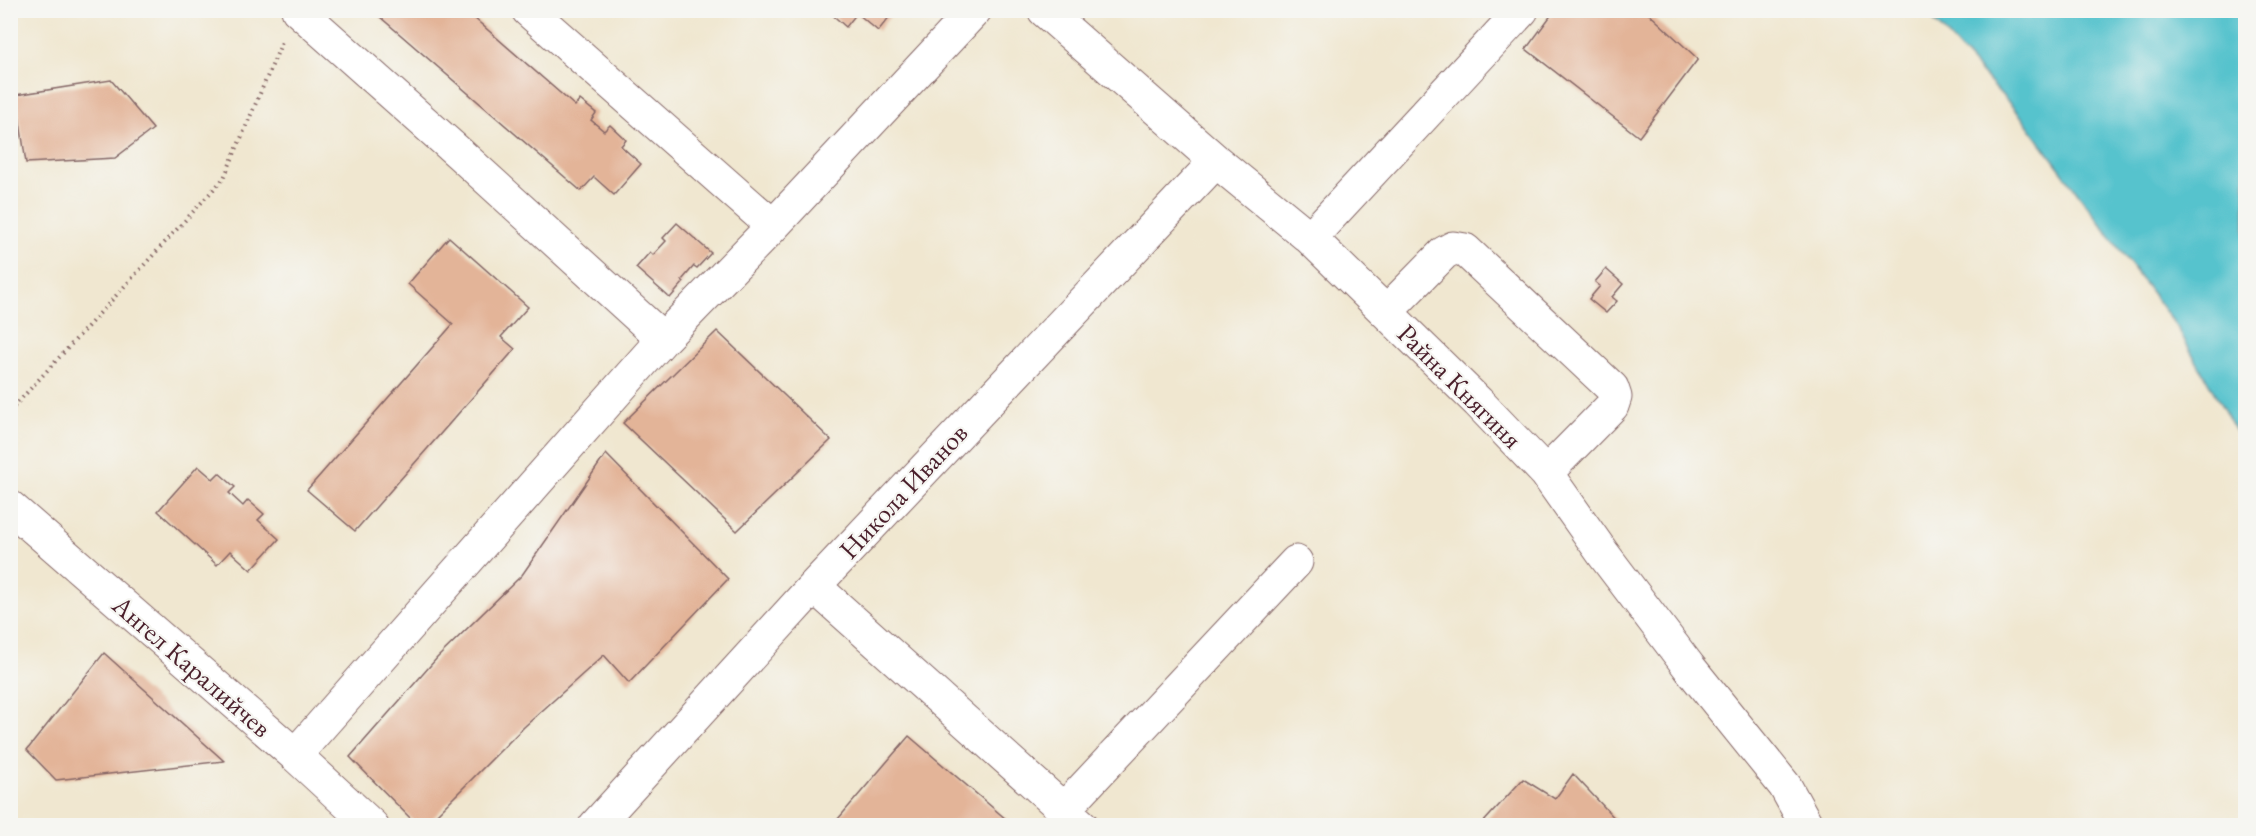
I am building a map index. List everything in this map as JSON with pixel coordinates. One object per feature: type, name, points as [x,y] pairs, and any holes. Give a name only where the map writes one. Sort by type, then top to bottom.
[{"type":"street","points":[[528,10],[773,226]]},
{"type":"street","points":[[295,755],[663,339],[773,226],[975,10]]},
{"type":"street","name":"Райна Княгиня","points":[[1044,10],[1216,161],[1310,238],[1546,473],[1611,564],[1785,786],[1808,825]]},
{"type":"street","points":[[1310,238],[1522,10]]},
{"type":"street","points":[[292,21],[460,154],[663,339]]},
{"type":"street","name":"Никола Иванов","points":[[595,825],[814,586],[1216,161]]},
{"type":"street","points":[[1386,312],[1444,253],[1453,248],[1465,250],[1612,388],[1615,398],[1612,406],[1546,473]]},
{"type":"street","name":"Ангел Каралийчев","points":[[10,507],[372,825]]},
{"type":"street","points":[[814,586],[1073,817],[1296,562]]},
{"type":"street","points":[[1785,786],[1831,825]]},
{"type":"path","points":[[10,411],[224,178],[292,21]]},
{"type":"water","points":[[1925,11],[2245,11],[2245,447],[2177,327],[2021,116]]},
{"type":"building","points":[[372,10],[465,10],[575,106],[580,100],[596,113],[591,120],[604,131],[610,125],[626,140],[621,146],[641,164],[614,195],[594,177],[581,191]]},
{"type":"building","points":[[827,10],[895,10],[878,31],[857,13],[846,27]]},
{"type":"building","points":[[1555,10],[1602,10],[1610,15],[1614,10],[1645,10],[1698,59],[1639,137],[1526,49]]},
{"type":"building","points":[[111,80],[153,129],[115,158],[26,163],[16,95]]},
{"type":"building","points":[[677,223],[711,253],[697,268],[694,266],[670,298],[636,268],[650,252],[653,255],[666,241],[663,238]]},
{"type":"building","points":[[449,237],[528,307],[501,337],[515,349],[355,531],[307,490],[453,324],[408,284]]},
{"type":"building","points":[[1606,269],[1623,284],[1612,297],[1617,301],[1606,313],[1589,299],[1600,286],[1595,282]]},
{"type":"building","points":[[717,331],[831,440],[737,531],[623,423]]},
{"type":"building","points":[[606,454],[728,579],[629,683],[604,655],[524,727],[425,826],[418,826],[350,757],[437,658],[522,575]]},
{"type":"building","points":[[198,466],[213,479],[219,473],[235,487],[229,493],[243,506],[248,500],[264,514],[258,520],[279,539],[251,570],[230,551],[217,565],[158,511]]},
{"type":"building","points":[[104,653],[224,761],[56,780],[27,750]]},
{"type":"building","points":[[909,736],[1014,826],[832,826]]},
{"type":"building","points":[[1573,774],[1622,826],[1480,826],[1523,779],[1555,799]]}]
